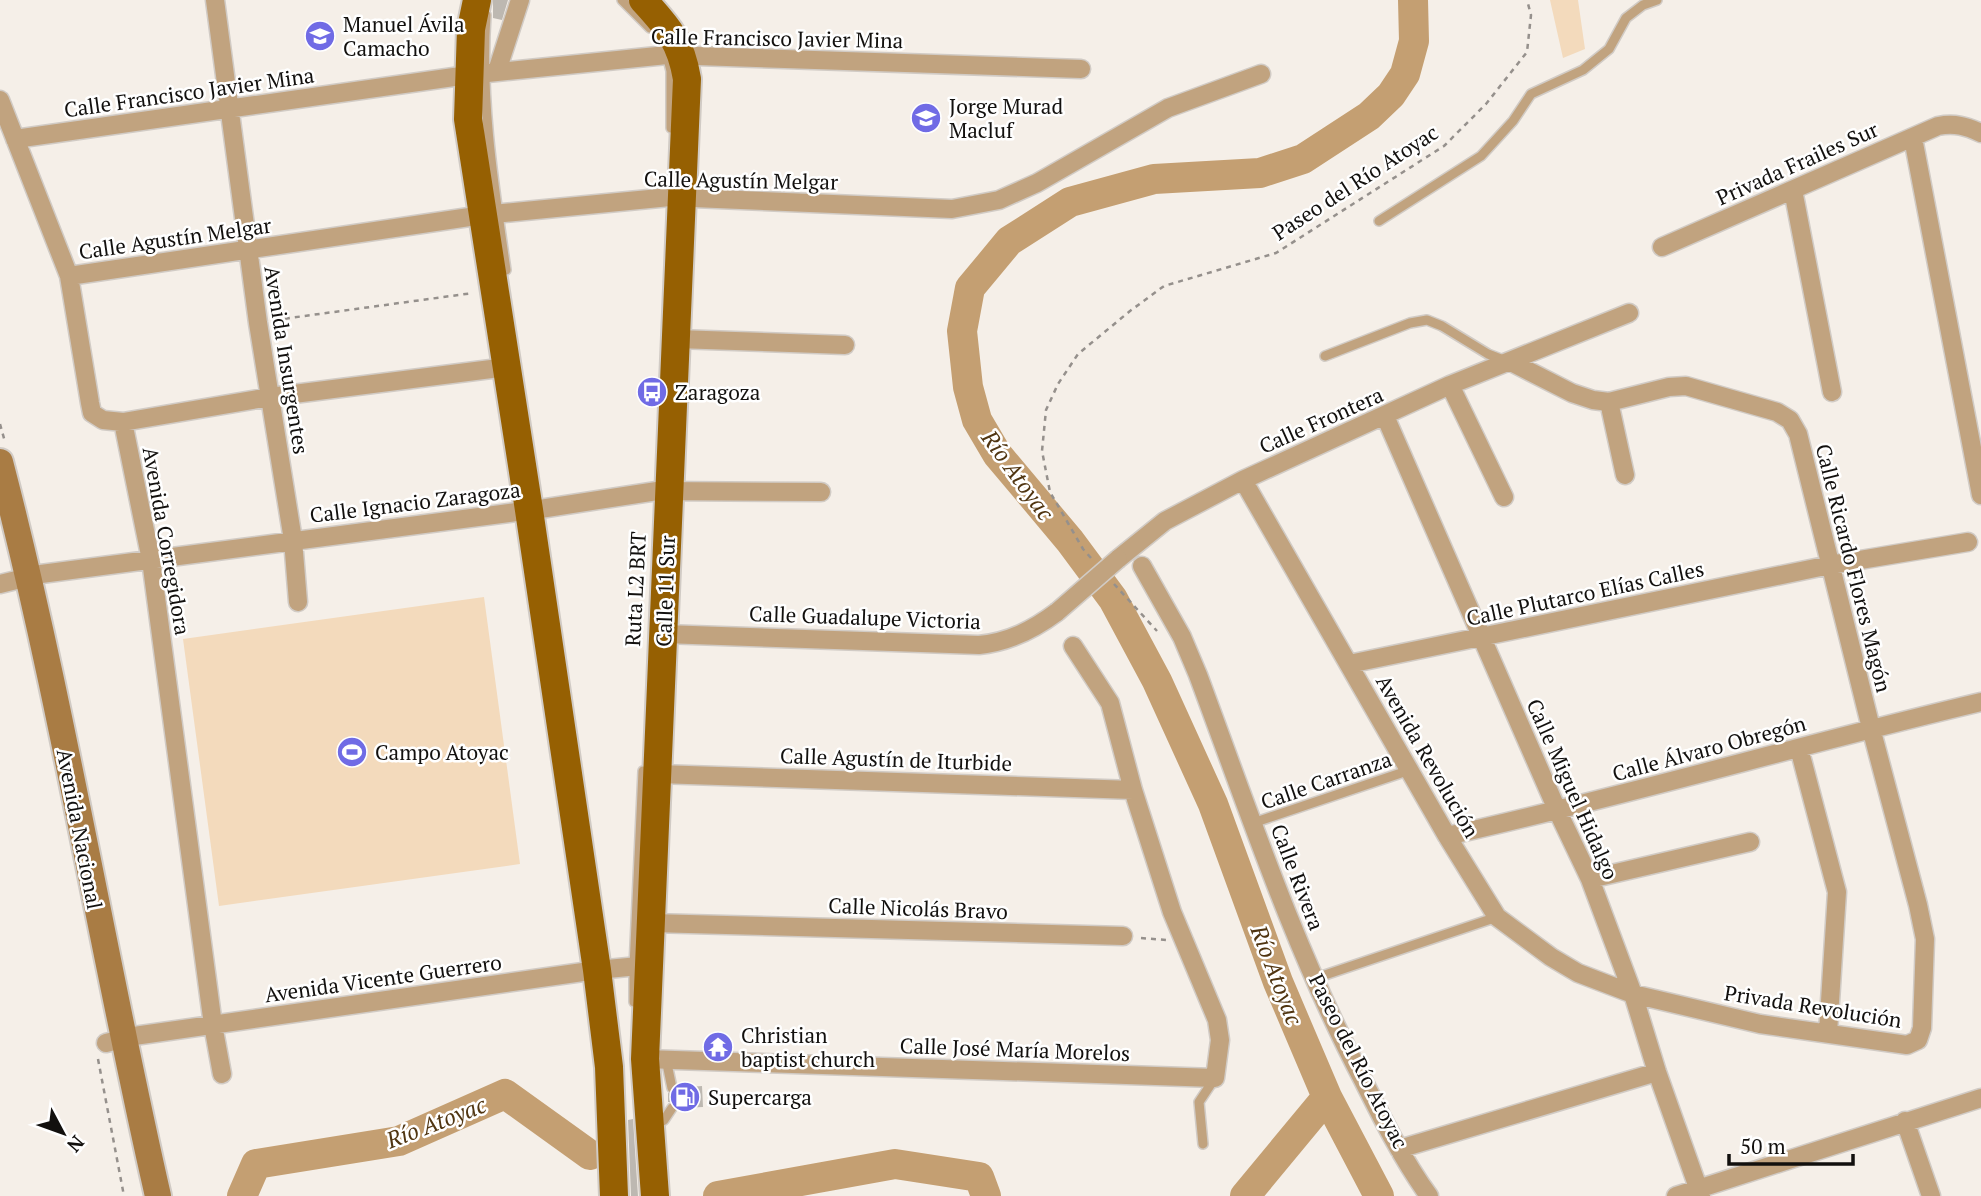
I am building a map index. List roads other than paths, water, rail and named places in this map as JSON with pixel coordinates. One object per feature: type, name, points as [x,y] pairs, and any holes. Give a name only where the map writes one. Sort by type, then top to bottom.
[{"type":"main road","points":[[482,4],[471,29],[483,73],[468,120],[490,214],[501,285],[507,367],[537,510],[607,969],[609,1067],[619,1184]]},
{"type":"main road","name":"Calle 11 Sur","points":[[655,11],[673,34],[671,53],[687,79],[673,197],[677,339],[660,491],[664,634],[651,769],[651,923],[641,966],[655,1196]]},
{"type":"main road","name":"Avenida Nacional","points":[[0,462],[15,579]]},
{"type":"main road","name":"Avenida Nacional","points":[[0,520],[15,579],[143,1196]]},
{"type":"main road","name":"Avenida Nacional","points":[[113,1046],[158,1196]]},
{"type":"street","name":"Avenida Insurgentes","points":[[215,0],[258,323],[293,540],[298,602]]},
{"type":"street","points":[[483,73],[520,0]]},
{"type":"street","name":"Calle Francisco Javier Mina","points":[[15,139],[483,73],[671,53],[1081,69]]},
{"type":"street","name":"Calle Agustín Melgar","points":[[69,276],[490,214],[673,197],[952,209],[999,200],[1037,183],[1168,108],[1261,74]]},
{"type":"street","name":"Avenida Corregidora","points":[[0,100],[69,276],[92,413],[103,420],[123,422],[151,560],[213,1025],[222,1074]]},
{"type":"street","name":"Privada Frailes Sur","points":[[1662,247],[1938,126],[1951,124],[1981,133]]},
{"type":"street","points":[[1913,138],[1981,495]]},
{"type":"street","points":[[1793,190],[1832,392]]},
{"type":"street","name":"Calle Frontera","points":[[1057,612],[1165,522],[1242,480],[1450,385],[1629,313]]},
{"type":"street","points":[[677,339],[845,345]]},
{"type":"street","points":[[1511,362],[1572,393],[1609,402],[1625,475]]},
{"type":"street","points":[[123,422],[270,397],[507,367]]},
{"type":"street","points":[[1450,385],[1504,497]]},
{"type":"street","name":"Calle Ricardo Flores Magón","points":[[1609,402],[1669,387],[1686,386],[1777,412],[1790,419],[1798,434],[1871,728]]},
{"type":"street","name":"Calle Miguel Hidalgo","points":[[1385,416],[1558,812],[1590,879],[1633,994],[1657,1072],[1700,1193]]},
{"type":"street","name":"Avenida Revolución","points":[[1242,480],[1447,836],[1497,916],[1551,957],[1578,973],[1633,994]]},
{"type":"street","name":"Calle Ignacio Zaragoza","points":[[15,579],[293,540],[537,510],[660,491],[821,492]]},
{"type":"street","name":"Calle Plutarco Elías Calles","points":[[1349,664],[1830,565],[1968,542]]},
{"type":"street","name":"Calle Rivera","points":[[1142,566],[1182,637],[1198,675],[1313,979],[1399,1149],[1429,1196]]},
{"type":"street","name":"Calle Guadalupe Victoria","points":[[664,634],[979,645],[1000,643],[1022,634],[1057,612]]},
{"type":"street","points":[[1073,646],[1110,703],[1133,790],[1183,941],[1217,1020],[1220,1041],[1215,1079]]},
{"type":"street","name":"Calle Álvaro Obregón","points":[[1447,836],[1558,812],[1871,728],[1981,702]]},
{"type":"street","name":"Privada Revolución","points":[[1633,994],[1760,1024],[1907,1045],[1919,1040],[1923,1028],[1925,939],[1871,728]]},
{"type":"street","points":[[1799,748],[1838,892],[1828,1033]]},
{"type":"street","name":"Calle Agustín de Iturbide","points":[[651,769],[1133,790]]},
{"type":"street","points":[[1590,879],[1750,842]]},
{"type":"street","name":"Calle Nicolás Bravo","points":[[651,923],[1123,936]]},
{"type":"street","name":"Avenida Vicente Guerrero","points":[[113,1046],[213,1025],[641,966]]},
{"type":"street","name":"Calle José María Morelos","points":[[645,1061],[1215,1079]]},
{"type":"street","points":[[1399,1149],[1657,1072]]},
{"type":"street","points":[[1676,1196],[1700,1193],[1905,1121],[1981,1098]]},
{"type":"street","points":[[1905,1121],[1931,1196]]},
{"type":"lane","points":[[622,0],[655,11]]},
{"type":"lane","points":[[1379,220],[1481,156],[1513,121],[1531,94],[1583,70],[1609,49],[1626,18],[1643,5],[1657,0]]},
{"type":"lane","points":[[671,53],[671,145]]},
{"type":"lane","points":[[1325,356],[1410,323],[1427,320],[1488,354],[1511,362]]},
{"type":"lane","points":[[634,1008],[641,966],[651,769]]},
{"type":"lane","name":"Calle Carranza","points":[[1253,824],[1410,770]]},
{"type":"lane","points":[[1313,979],[1497,916]]},
{"type":"lane","points":[[614,1021],[619,1184]]},
{"type":"lane","points":[[645,1061],[672,1088]]},
{"type":"lane","points":[[1203,1144],[1199,1102],[1215,1079]]},
{"type":"lane","points":[[650,1128],[664,1120],[672,1108]]},
{"type":"waterway","name":"Río Atoyac","points":[[1379,1196],[1327,1097],[1278,982],[1213,804],[1157,681],[1113,599],[1070,541],[997,454],[977,420],[968,387],[962,331],[970,288],[1009,241],[1070,202],[1154,179],[1260,173],[1303,159],[1369,116],[1391,95],[1405,74],[1414,41],[1413,0]]},
{"type":"waterway","name":"Río Atoyac","points":[[242,1196],[256,1164],[399,1141],[505,1094],[590,1155]]},
{"type":"waterway","name":"Río Atoyac","points":[[1245,1196],[1327,1097]]},
{"type":"waterway","name":"Río Atoyac","points":[[718,1196],[895,1164],[979,1177],[986,1196]]},
{"type":"place","name":"Manuel Ávila Camacho","points":[[320,36]]},
{"type":"place","name":"Jorge Murad Macluf","points":[[926,118]]},
{"type":"place","name":"Zaragoza","points":[[652,392]]},
{"type":"place","name":"Campo Atoyac","points":[[352,752]]},
{"type":"place","name":"Christian baptist church","points":[[718,1047]]},
{"type":"place","name":"Supercarga","points":[[685,1097]]}]
